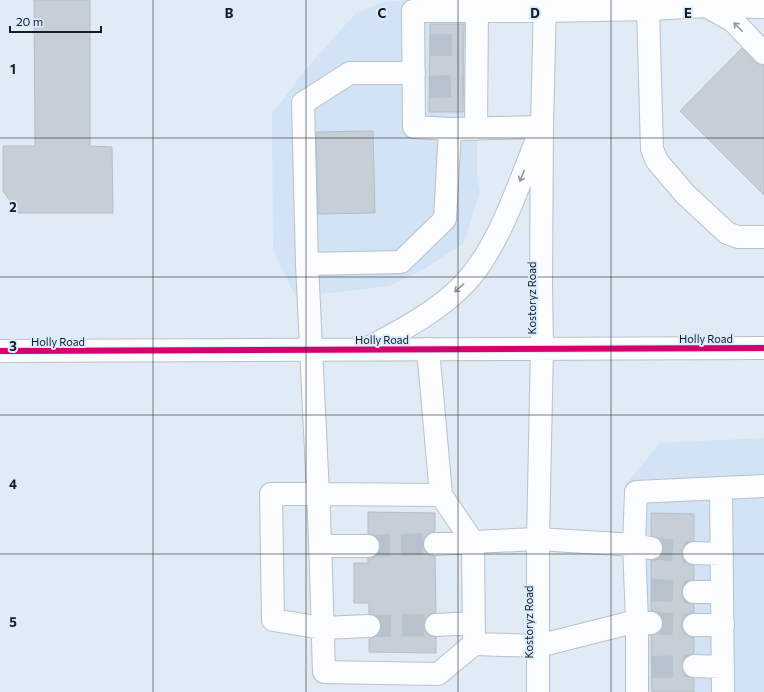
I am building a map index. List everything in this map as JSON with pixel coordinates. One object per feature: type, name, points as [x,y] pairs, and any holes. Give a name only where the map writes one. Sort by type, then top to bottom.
[{"type":"main road","points":[[366,349],[413,323],[443,302],[465,283],[479,266],[503,224],[542,126],[476,129],[414,127],[422,45],[413,11],[477,11],[545,6],[648,9],[708,6],[764,6]]},
{"type":"main road","name":"Kostoryz Road","points":[[538,692],[538,539],[542,348],[542,126],[545,6]]},
{"type":"main road","points":[[708,6],[733,22],[764,53]]},
{"type":"main road","points":[[648,9],[652,149],[657,161],[685,194],[727,233],[738,237],[764,237]]},
{"type":"main road","points":[[476,129],[469,87],[470,45],[477,11]]},
{"type":"main road","points":[[419,82],[350,73],[303,103],[307,264],[312,349],[324,672],[438,674],[474,634],[473,542],[441,495],[428,349]]},
{"type":"main road","points":[[307,264],[400,262],[445,219],[450,129]]},
{"type":"main road","name":"Holly Road","points":[[0,351],[764,348]]},
{"type":"main road","points":[[637,692],[645,667],[643,546],[636,492],[764,486]]},
{"type":"main road","points":[[721,488],[723,692]]},
{"type":"main road","points":[[369,626],[322,628],[273,620],[271,494],[441,495]]},
{"type":"main road","points":[[435,544],[538,539],[643,546]]},
{"type":"main road","points":[[320,546],[368,546]]},
{"type":"main road","points":[[694,552],[722,554]]},
{"type":"main road","points":[[694,592],[722,592]]},
{"type":"main road","points":[[436,625],[538,646],[644,622]]},
{"type":"main road","points":[[694,625],[722,625]]},
{"type":"main road","points":[[694,666],[723,667]]},
{"type":"shaded area","points":[[405,0],[477,0],[477,175],[480,192],[464,243],[423,270],[389,286],[296,297],[273,250],[272,114],[306,69],[356,13],[383,2]]},
{"type":"shaded area","points":[[764,438],[764,692],[627,692],[627,483],[660,443]]},
{"type":"building","points":[[34,0],[90,0],[90,146],[112,147],[113,213],[18,213],[3,191],[3,146],[35,146]]},
{"type":"building","points":[[430,24],[464,24],[463,112],[429,112]]},
{"type":"building","points":[[742,48],[755,62],[760,65],[764,65],[764,195],[680,111]]},
{"type":"building","points":[[373,131],[375,213],[318,214],[316,132]]},
{"type":"building","points":[[368,512],[435,513],[435,531],[428,534],[424,538],[423,544],[425,551],[429,555],[435,556],[436,612],[429,615],[425,619],[424,625],[426,632],[430,636],[436,637],[436,653],[369,652],[369,639],[376,636],[380,631],[381,625],[379,619],[374,615],[369,614],[369,603],[354,603],[354,563],[368,563],[368,558],[375,557],[379,552],[380,546],[379,539],[374,535],[368,534]]},
{"type":"building","points":[[651,513],[694,514],[694,541],[689,542],[684,546],[682,553],[683,558],[687,563],[694,566],[694,580],[688,581],[683,585],[682,592],[683,598],[687,603],[694,604],[694,612],[683,618],[682,625],[683,631],[687,636],[694,638],[694,654],[688,655],[684,659],[682,666],[683,672],[687,676],[694,679],[694,692],[652,692],[651,635],[661,631],[663,619],[659,613],[651,610],[651,560],[656,560],[660,556],[663,550],[663,543],[651,535]]},
{"type":"tunnel","points":[[430,45],[463,45]]},
{"type":"tunnel","points":[[429,87],[463,86]]},
{"type":"tunnel","points":[[368,546],[435,544]]},
{"type":"tunnel","points":[[651,548],[694,553]]},
{"type":"tunnel","points":[[651,590],[694,592]]},
{"type":"tunnel","points":[[651,623],[694,625]]},
{"type":"tunnel","points":[[369,626],[436,625]]},
{"type":"tunnel","points":[[651,667],[694,666]]},
{"type":"cycle path","points":[[0,351],[764,348]]}]
